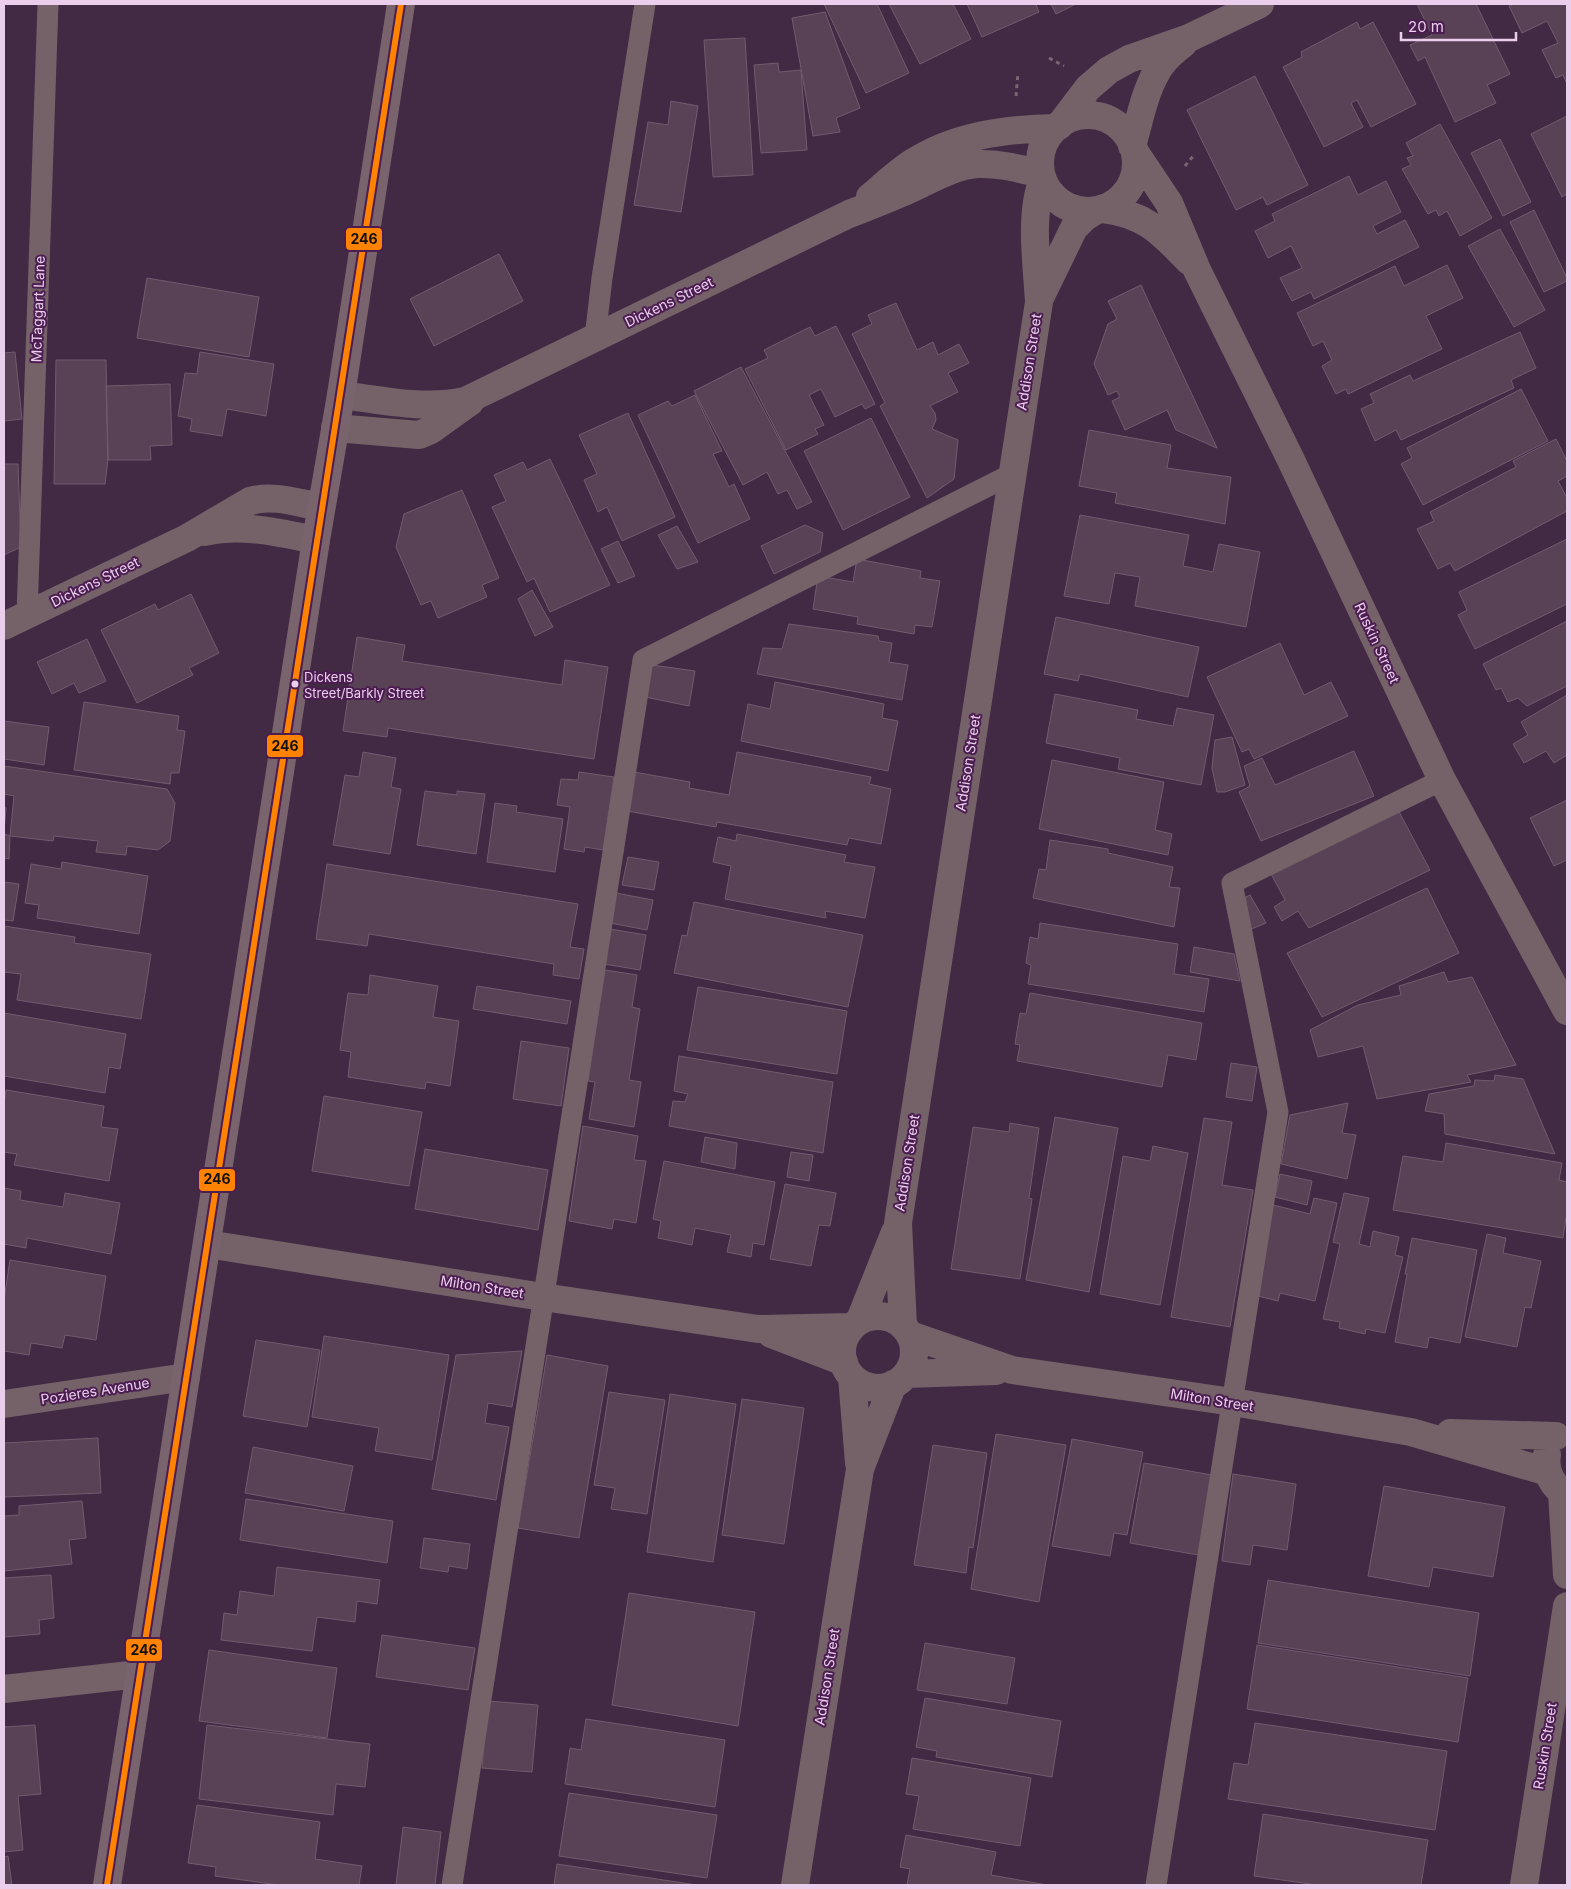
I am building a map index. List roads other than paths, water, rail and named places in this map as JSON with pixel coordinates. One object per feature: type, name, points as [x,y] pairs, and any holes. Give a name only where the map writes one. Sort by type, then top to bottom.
[{"type":"main road","points":[[107,1885],[401,4]]},
{"type":"street","points":[[1189,38],[1168,57],[1157,71],[1148,92],[1134,149],[1136,170],[1130,187],[1118,200],[1099,210],[1076,210],[1068,207],[1053,196],[1042,177],[1040,166],[1042,150],[1045,141],[1088,88],[1109,70],[1129,59],[1189,38],[1260,4]]},
{"type":"street","points":[[1058,126],[1068,120],[1087,116],[1106,119],[1122,130],[1134,149]]},
{"type":"street","name":"Dickens Street","points":[[850,214],[909,165],[948,145],[992,132],[1058,126]]},
{"type":"street","name":"Ruskin Street","points":[[1134,149],[1169,203],[1197,270],[1290,458],[1442,780],[1567,1011]]},
{"type":"street","name":"Dickens Street","points":[[341,395],[405,404],[438,406],[465,401],[850,214],[939,176],[966,166],[980,164],[1002,165],[1042,177]]},
{"type":"street","name":"Addison Street","points":[[907,1330],[898,1223],[1039,302],[1035,223],[1037,197],[1042,177]]},
{"type":"street","name":"Ruskin Street","points":[[1099,210],[1125,212],[1146,222],[1160,233],[1197,270]]},
{"type":"street","name":"Addison Street","points":[[1039,302],[1074,228],[1084,218],[1099,210]]},
{"type":"street","name":"Dickens Street","points":[[335,428],[419,435],[432,430],[488,391]]},
{"type":"street","name":"Dickens Street","points":[[15,620],[187,538],[250,501],[272,498],[321,507]]},
{"type":"street","name":"Dickens Street","points":[[187,538],[216,530],[245,528],[316,540]]},
{"type":"street","name":"Addison Street","points":[[855,1324],[898,1223]]},
{"type":"street","name":"Milton Street","points":[[207,1244],[758,1329],[855,1324]]},
{"type":"street","points":[[882,1316],[894,1319],[907,1330],[914,1345],[914,1355],[912,1365],[900,1379],[883,1387],[872,1387],[862,1383],[848,1370],[842,1350],[844,1338],[855,1324],[871,1317],[882,1316]]},
{"type":"street","name":"Milton Street","points":[[758,1329],[848,1370]]},
{"type":"street","name":"Milton Street","points":[[907,1330],[1012,1370],[1233,1402],[1411,1432],[1561,1431]]},
{"type":"street","name":"Addison Street","points":[[848,1370],[860,1469]]},
{"type":"street","name":"Milton Street","points":[[900,1379],[1012,1370]]},
{"type":"street","name":"Pozieres Avenue","points":[[4,1404],[186,1377]]},
{"type":"street","name":"Addison Street","points":[[795,1885],[860,1469],[900,1379]]},
{"type":"street","points":[[1561,1431],[1549,1447],[1546,1460],[1559,1487],[1567,1575]]},
{"type":"street","name":"Milton Street","points":[[1411,1432],[1559,1487]]},
{"type":"street","name":"Ruskin Street","points":[[1524,1885],[1567,1606]]},
{"type":"street","points":[[4,1689],[139,1674]]},
{"type":"lane","name":"McTaggart Lane","points":[[15,620],[48,4]]},
{"type":"lane","points":[[595,338],[602,278],[645,4]]},
{"type":"lane","points":[[452,1885],[644,660],[1012,474]]},
{"type":"lane","points":[[1156,1885],[1278,1112],[1232,883],[1442,780]]},
{"type":"place","name":"Dickens Street/Barkly Street","points":[[295,684]]}]
